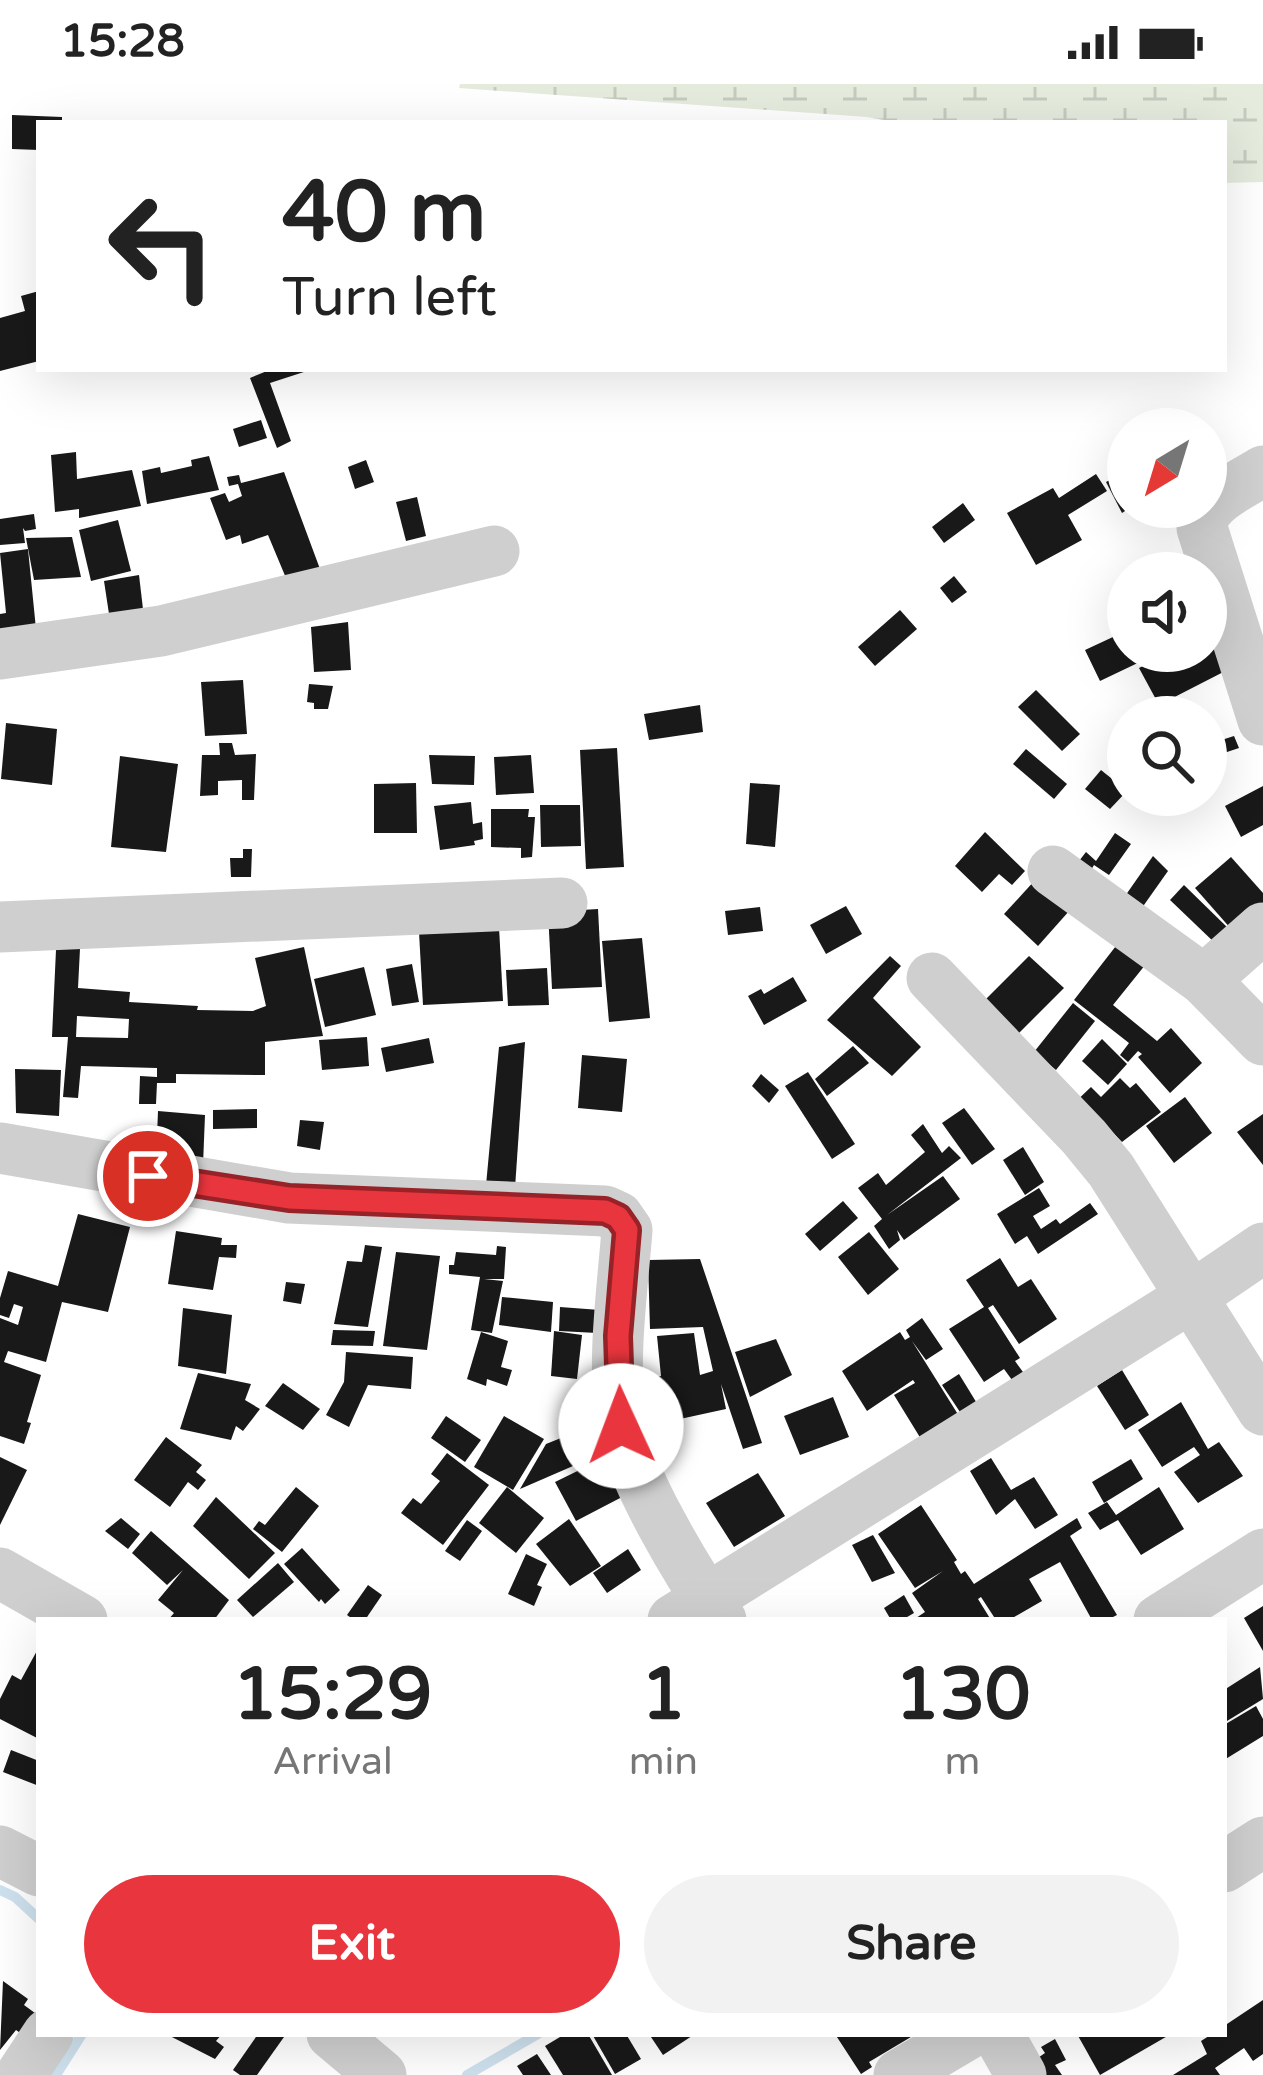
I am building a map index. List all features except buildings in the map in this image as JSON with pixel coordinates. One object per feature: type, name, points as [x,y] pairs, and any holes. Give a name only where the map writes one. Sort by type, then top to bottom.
[{"type":"street","points":[[1263,470],[1212,504],[1202,516],[1202,529],[1263,720]]},
{"type":"street","points":[[0,654],[161,631],[494,551]]},
{"type":"street","points":[[1053,871],[1204,980],[1263,1040]]},
{"type":"street","points":[[0,927],[562,903]]},
{"type":"street","points":[[1204,980],[1263,928]]},
{"type":"street","points":[[932,978],[1111,1170],[1263,1410]]},
{"type":"street","points":[[0,1148],[289,1198],[605,1211],[618,1217],[627,1230],[618,1336],[621,1426],[700,1613],[1263,1248]]},
{"type":"street","points":[[1164,1617],[1263,1554]]},
{"type":"street","points":[[0,1573],[77,1617]]},
{"type":"street","points":[[1227,1866],[1263,1842]]},
{"type":"street","points":[[0,1851],[36,1869]]},
{"type":"street","points":[[21,2075],[46,2037]]},
{"type":"street","points":[[336,2037],[382,2075]]},
{"type":"street","points":[[899,2075],[963,2037]]},
{"type":"street","points":[[1000,2037],[1022,2075]]},
{"type":"green space","points":[[460,84],[1263,84],[1263,182],[1227,183],[1227,120],[884,120],[459,88]]},
{"type":"waterway","points":[[0,1890],[36,1916]]},
{"type":"waterway","points":[[56,2075],[80,2037]]},
{"type":"waterway","points":[[467,2075],[533,2037]]},
{"type":"route","points":[[148,1176],[289,1198],[605,1211],[618,1217],[627,1230],[618,1336],[621,1426]]}]
